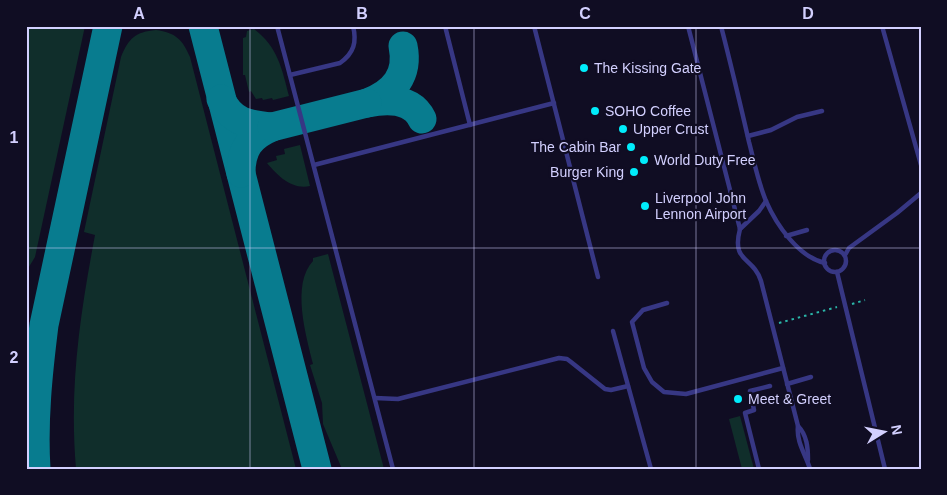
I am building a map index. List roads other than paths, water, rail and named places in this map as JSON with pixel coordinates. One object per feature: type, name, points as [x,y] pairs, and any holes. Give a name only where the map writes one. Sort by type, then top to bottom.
[{"type":"lane","points":[[277,26],[393,469]]},
{"type":"lane","points":[[290,75],[340,63],[354,48],[353,26]]},
{"type":"lane","points":[[444,26],[470,125]]},
{"type":"lane","points":[[534,26],[598,277]]},
{"type":"lane","points":[[688,26],[740,229],[737,243],[738,251],[756,270],[761,281],[798,426],[803,431],[805,438],[810,469]]},
{"type":"lane","points":[[721,26],[766,200],[786,236],[796,246],[818,261],[825,263]]},
{"type":"lane","points":[[882,26],[921,165]]},
{"type":"lane","points":[[314,165],[554,103]]},
{"type":"lane","points":[[748,136],[771,130],[797,117],[822,111]]},
{"type":"lane","points":[[845,255],[839,250],[832,250],[827,254],[825,263],[829,270],[837,272],[843,269],[846,266],[845,255],[849,248],[921,193]]},
{"type":"lane","points":[[740,229],[759,211],[766,200]]},
{"type":"lane","points":[[786,236],[807,230]]},
{"type":"lane","points":[[837,272],[885,469]]},
{"type":"lane","points":[[666,303],[643,310],[632,322],[644,368],[652,382],[664,392],[686,394],[783,368]]},
{"type":"lane","points":[[613,332],[651,469]]},
{"type":"lane","points":[[375,398],[398,399],[559,358],[567,359],[604,389],[611,390],[628,386]]},
{"type":"lane","points":[[787,384],[810,378]]},
{"type":"lane","points":[[759,469],[745,413],[754,410],[750,391],[770,386]]},
{"type":"place","name":"The Kissing Gate","points":[[584,68]]},
{"type":"place","name":"SOHO Coffee","points":[[595,111]]},
{"type":"place","name":"Upper Crust","points":[[623,129]]},
{"type":"place","name":"The Cabin Bar","points":[[631,147]]},
{"type":"place","name":"World Duty Free","points":[[644,160]]},
{"type":"place","name":"Burger King","points":[[634,172]]},
{"type":"place","name":"Liverpool John Lennon Airport","points":[[645,206]]},
{"type":"place","name":"Meet & Greet","points":[[738,399]]}]
